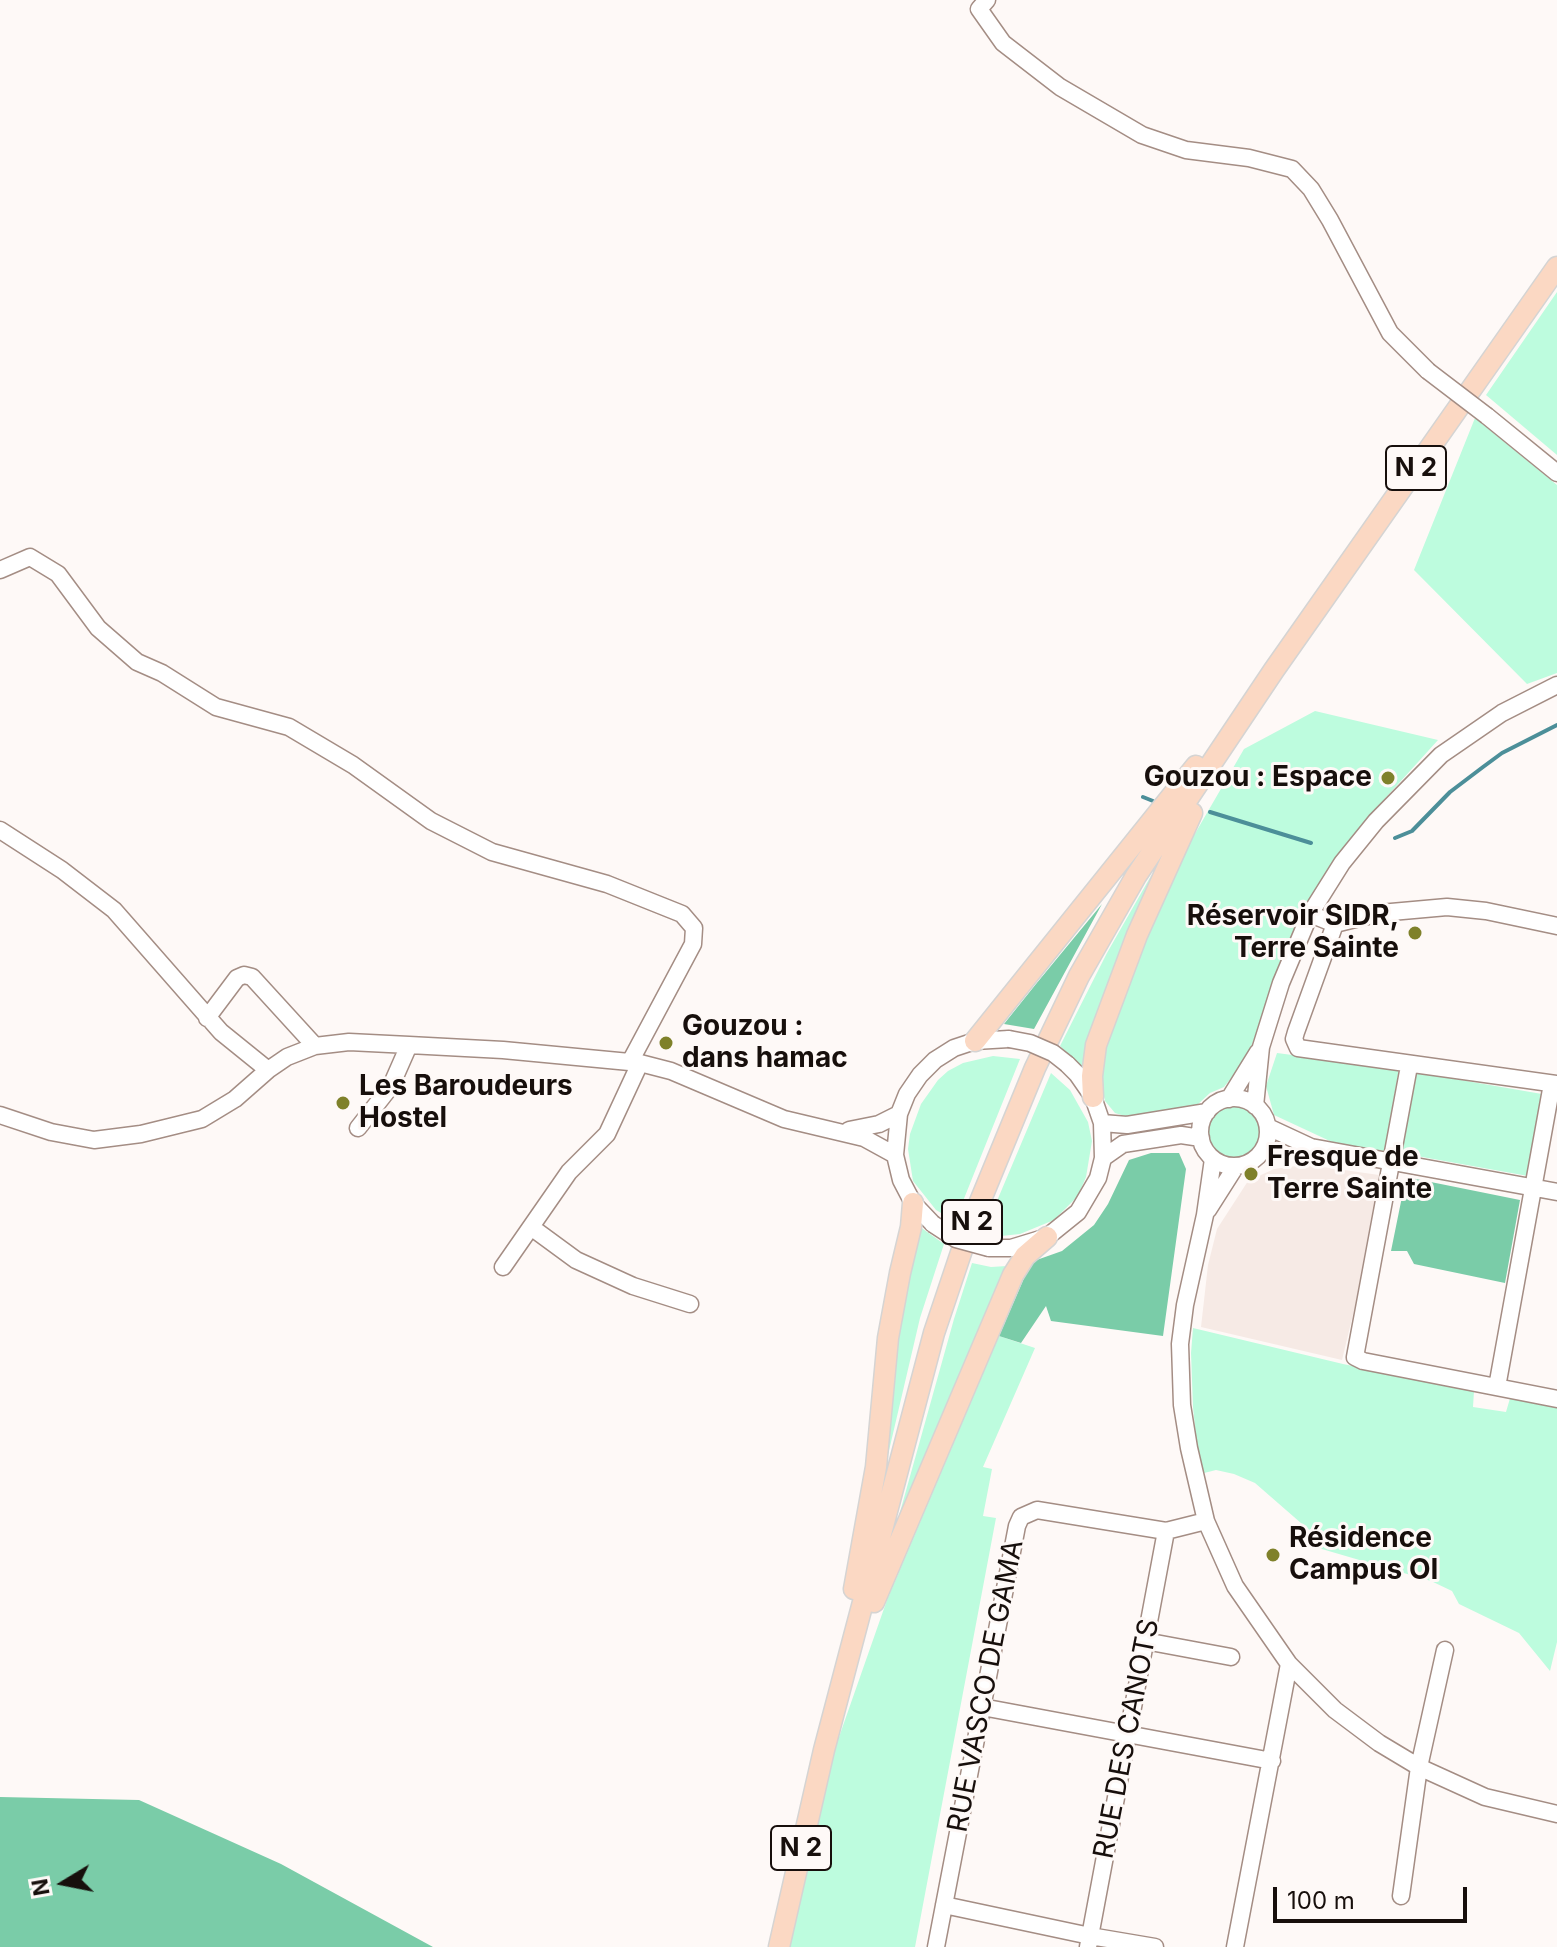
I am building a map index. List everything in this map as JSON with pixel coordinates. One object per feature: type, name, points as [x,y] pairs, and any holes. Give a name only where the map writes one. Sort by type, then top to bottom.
[{"type":"main road","name":"N 2","points":[[779,1947],[824,1750],[934,1333],[948,1285],[1035,1068],[1079,976],[1136,876],[1274,670],[1557,267]]},
{"type":"main road","points":[[975,1041],[1274,670]]},
{"type":"main road","points":[[1093,1097],[1092,1067],[1096,1045],[1137,935],[1229,739]]},
{"type":"main road","points":[[824,1750],[876,1467],[888,1338],[911,1227],[913,1203]]},
{"type":"main road","points":[[824,1750],[877,1595],[1013,1275],[1025,1256],[1047,1237]]},
{"type":"street","points":[[983,5],[1003,43],[1060,87],[1142,135],[1186,150],[1249,158],[1292,169],[1311,189],[1330,220],[1390,333],[1428,371],[1557,473]]},
{"type":"street","points":[[0,570],[30,557],[58,574],[98,628],[137,662],[162,673],[216,707],[289,727],[353,765],[431,821],[492,852],[607,884],[682,914],[694,928],[693,944],[635,1062],[607,1134],[569,1172],[503,1267]]},
{"type":"street","points":[[1255,1106],[1261,1047],[1281,983],[1310,914],[1325,888],[1359,841],[1441,755],[1502,713],[1557,685]]},
{"type":"street","points":[[0,830],[62,870],[121,916],[207,1018],[229,1041],[268,1070]]},
{"type":"street","points":[[1310,914],[1335,924],[1380,913],[1447,907],[1477,909],[1557,926]]},
{"type":"street","points":[[1335,924],[1296,1032],[1295,1045],[1304,1051],[1554,1084],[1497,1387]]},
{"type":"street","points":[[207,1018],[237,978],[244,975],[252,977],[315,1046]]},
{"type":"street","points":[[1009,1039],[1030,1043],[1053,1053],[1077,1074],[1093,1097],[1102,1123],[1103,1158],[1090,1196],[1064,1226],[1047,1237],[1011,1248],[989,1248],[956,1239],[933,1224],[913,1203],[901,1180],[895,1155],[899,1114],[907,1094],[927,1068],[954,1048],[975,1041],[1009,1039]]},
{"type":"street","points":[[0,1115],[51,1132],[94,1140],[141,1134],[202,1119],[235,1099],[287,1057],[315,1046],[349,1042],[503,1050],[635,1062],[671,1071],[784,1119],[864,1138],[895,1155]]},
{"type":"street","points":[[358,1128],[391,1086],[409,1045]]},
{"type":"street","points":[[1229,1099],[1261,1047]]},
{"type":"street","points":[[1409,1066],[1355,1357],[1557,1399]]},
{"type":"street","points":[[1205,1215],[1236,1166],[1257,1158],[1264,1149],[1268,1127],[1261,1112],[1238,1099],[1229,1099],[1213,1106],[1207,1112],[1201,1129],[1201,1138],[1213,1159],[1180,1344],[1182,1405],[1189,1448],[1206,1521],[1235,1586],[1289,1664],[1335,1710],[1379,1743],[1419,1767],[1485,1797],[1557,1814]]},
{"type":"street","points":[[1102,1123],[1127,1125],[1207,1112]]},
{"type":"street","points":[[835,1132],[879,1124],[899,1114]]},
{"type":"street","points":[[1268,1127],[1311,1147]]},
{"type":"street","points":[[1103,1158],[1123,1144],[1181,1135],[1201,1138]]},
{"type":"street","points":[[1264,1149],[1311,1147],[1557,1192]]},
{"type":"street","points":[[1213,1159],[1236,1166]]},
{"type":"street","points":[[531,1227],[576,1260],[633,1286],[690,1304]]},
{"type":"street","name":"RUE VASCO DE GAMA","points":[[936,1947],[1021,1517],[1037,1510],[1166,1531],[1206,1521]]},
{"type":"street","name":"RUE DES CANOTS","points":[[1089,1942],[1166,1531]]},
{"type":"street","points":[[1145,1641],[1231,1657]]},
{"type":"street","points":[[1401,1896],[1419,1767],[1445,1650]]},
{"type":"street","points":[[1235,1947],[1289,1664]]},
{"type":"street","points":[[982,1707],[1272,1761]]},
{"type":"street","points":[[944,1905],[1089,1942],[1155,1947]]},
{"type":"shaded area","points":[[1296,1166],[1379,1175],[1342,1360],[1201,1327],[1208,1265],[1217,1229],[1248,1181],[1274,1169]]},
{"type":"green space","points":[[1557,292],[1557,455],[1486,395]]},
{"type":"green space","points":[[1475,418],[1557,485],[1557,673],[1527,684],[1414,570]]},
{"type":"green space","points":[[1315,711],[1438,740],[1361,825],[1319,883],[1279,970],[1247,1058],[1224,1087],[1210,1093],[1196,1106],[1181,1110],[1125,1116],[1115,1113],[1105,1101],[1099,1073],[1101,1055],[1146,939],[1189,844],[1244,749]]},
{"type":"green space","points":[[1152,874],[1092,1027],[1083,1068],[1060,1046],[1107,953]]},
{"type":"green space","points":[[1102,904],[1034,1029],[1004,1024],[1036,984]]},
{"type":"green space","points":[[1277,1053],[1399,1069],[1384,1152],[1332,1142],[1274,1115],[1266,1086]]},
{"type":"green space","points":[[993,1056],[1020,1059],[955,1221],[936,1210],[913,1181],[908,1149],[910,1134],[921,1104],[938,1080],[963,1063]]},
{"type":"green space","points":[[1414,1072],[1542,1094],[1528,1176],[1400,1153]]},
{"type":"green space","points":[[1051,1073],[1070,1090],[1088,1122],[1092,1141],[1086,1177],[1078,1196],[1054,1220],[1020,1234],[992,1237],[983,1234]]},
{"type":"green space","points":[[1235,1106],[1254,1113],[1261,1132],[1254,1151],[1235,1158],[1216,1151],[1209,1132],[1216,1113]]},
{"type":"green space","points":[[1151,1153],[1179,1153],[1186,1169],[1163,1336],[1051,1321],[1046,1306],[1021,1343],[999,1336],[1031,1262],[1062,1251],[1094,1225],[1129,1160]]},
{"type":"green space","points":[[1406,1177],[1520,1200],[1505,1283],[1414,1264],[1407,1251],[1391,1251]]},
{"type":"green space","points":[[916,1224],[944,1244],[920,1318],[884,1472],[899,1309]]},
{"type":"green space","points":[[972,1263],[1007,1266],[895,1530],[954,1319]]},
{"type":"green space","points":[[1193,1328],[1474,1391],[1473,1407],[1506,1412],[1511,1395],[1557,1405],[1557,1642],[1550,1671],[1519,1633],[1459,1604],[1452,1591],[1431,1581],[1315,1547],[1317,1537],[1255,1483],[1216,1470],[1204,1473],[1197,1447],[1193,1407]]},
{"type":"green space","points":[[999,1336],[1035,1348],[983,1467],[992,1469],[983,1516],[996,1518],[915,1947],[783,1947],[832,1757],[887,1600]]},
{"type":"green space","points":[[0,1797],[139,1800],[281,1864],[433,1947],[0,1947]]},
{"type":"waterway","points":[[1395,838],[1412,831],[1450,792],[1502,753],[1557,725]]},
{"type":"waterway","points":[[1143,797],[1153,801]]},
{"type":"waterway","points":[[1210,812],[1311,843]]},
{"type":"place","name":"Gouzou : Espace","points":[[1388,778]]},
{"type":"place","name":"Réservoir SIDR, Terre Sainte","points":[[1415,933]]},
{"type":"place","name":"Gouzou : dans hamac","points":[[666,1043]]},
{"type":"place","name":"Les Baroudeurs Hostel","points":[[343,1103]]},
{"type":"place","name":"Fresque de Terre Sainte","points":[[1251,1174]]},
{"type":"place","name":"Résidence Campus OI","points":[[1273,1555]]}]
